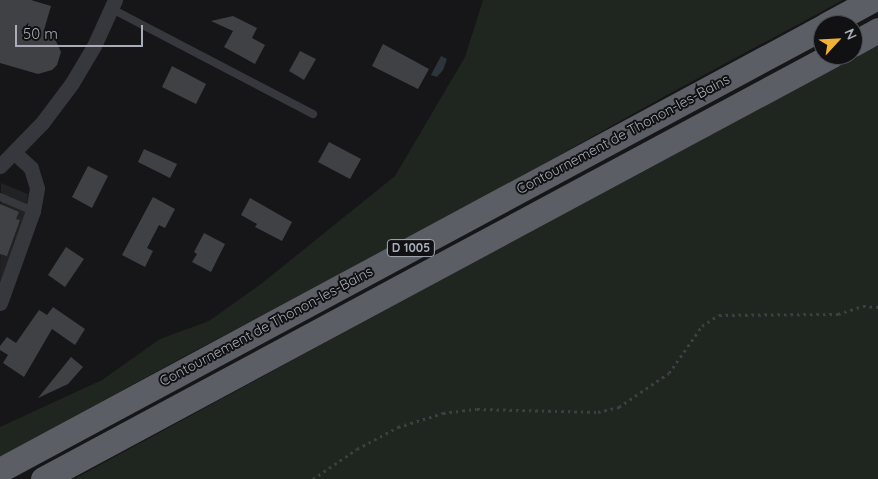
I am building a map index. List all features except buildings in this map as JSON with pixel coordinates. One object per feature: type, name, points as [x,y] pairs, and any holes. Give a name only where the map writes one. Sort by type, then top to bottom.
[{"type":"highway","name":"Contournement de Thonon-les-Bains","points":[[845,15],[872,0]]},
{"type":"highway","points":[[863,38],[878,30]]},
{"type":"highway","name":"Contournement de Thonon-les-Bains","points":[[0,470],[813,32]]},
{"type":"highway","name":"Contournement de Thonon-les-Bains","points":[[43,479],[813,65]]},
{"type":"street","points":[[0,166],[42,123],[72,83],[94,46],[113,4]]},
{"type":"street","points":[[0,302],[36,198],[37,180],[31,168],[14,152]]},
{"type":"lane","points":[[113,4],[313,114]]},
{"type":"lane","points":[[0,197],[33,211]]},
{"type":"path","points":[[313,479],[357,448],[398,427],[443,412],[477,409],[598,412],[619,407],[669,373],[702,326],[719,315],[838,314],[863,306],[878,307]]},
{"type":"shaded area","points":[[483,0],[843,0],[665,96],[470,205],[185,356],[0,457],[0,427],[102,380],[160,339],[209,321],[261,284],[395,176],[465,57]]},
{"type":"shaded area","points":[[878,43],[878,479],[74,479],[837,65],[863,65],[863,51]]},
{"type":"shaded area","points":[[441,56],[447,59],[443,70],[437,77],[431,75]]},
{"type":"shaded area","points":[[1,183],[28,194],[24,222],[0,288]]}]
